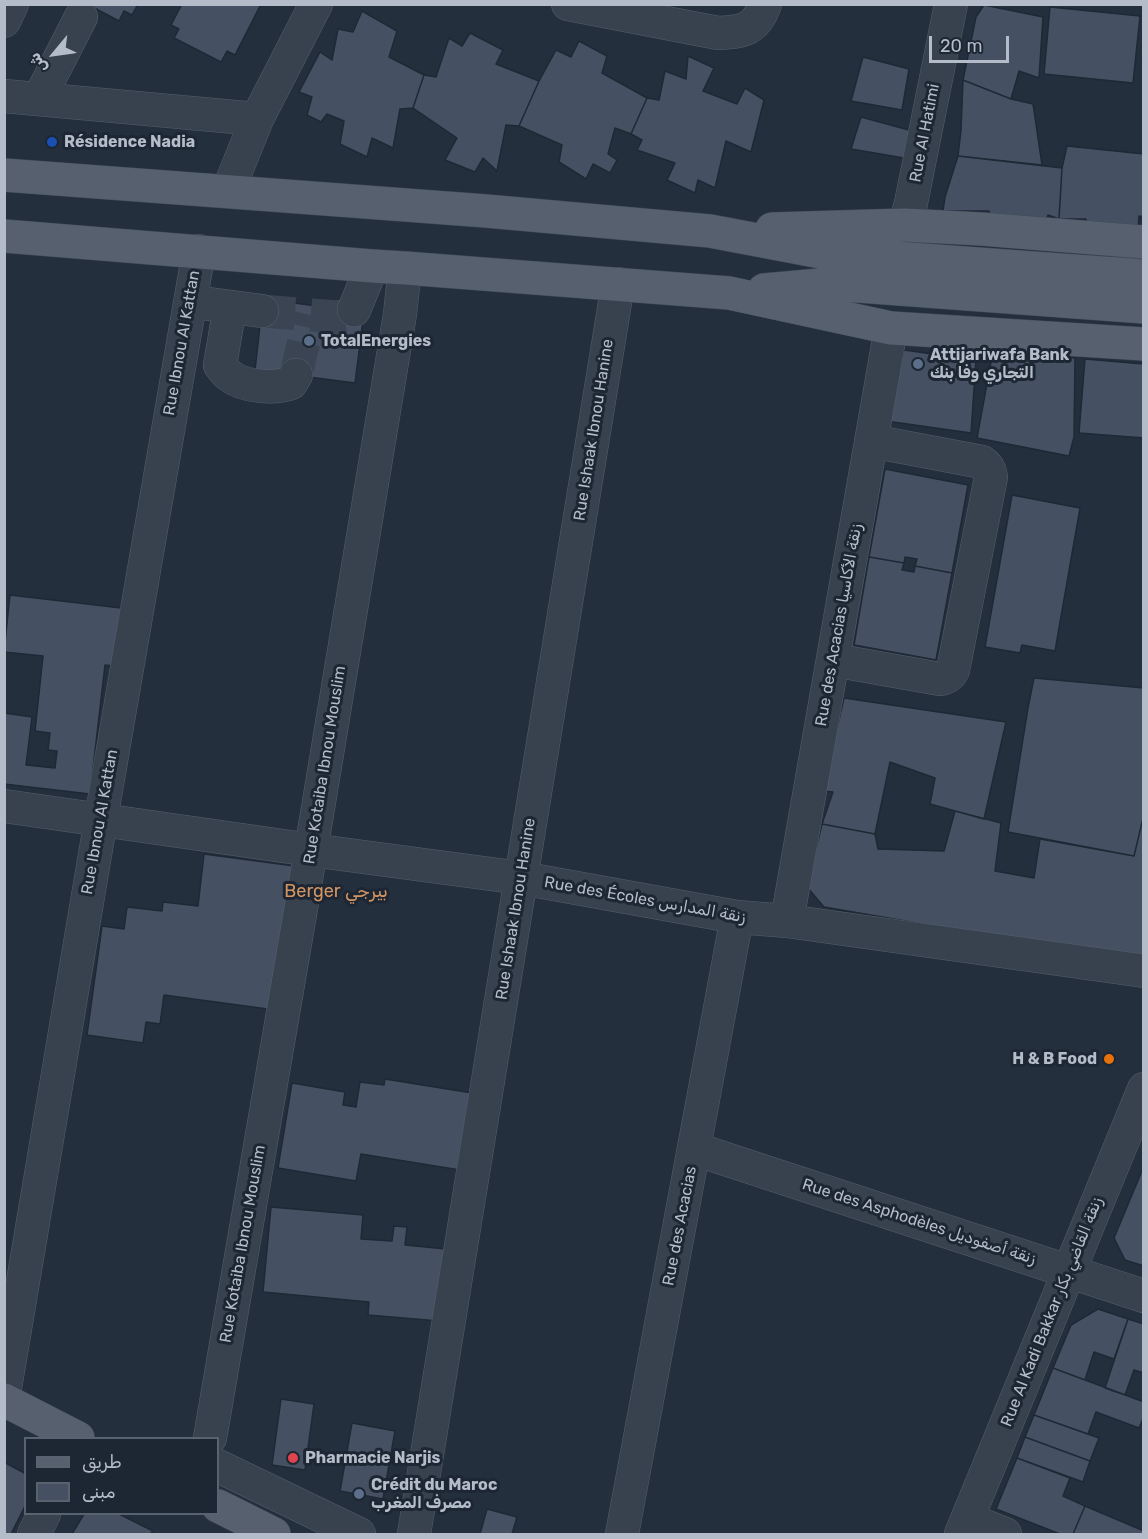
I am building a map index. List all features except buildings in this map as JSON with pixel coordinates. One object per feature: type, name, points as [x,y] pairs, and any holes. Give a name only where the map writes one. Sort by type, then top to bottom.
[{"type":"main road","points":[[4,175],[486,211],[710,231],[825,253],[1143,276]]},
{"type":"main road","points":[[710,231],[905,225],[1143,242]]},
{"type":"main road","points":[[4,236],[729,293],[891,328],[1143,344]]},
{"type":"main road","points":[[729,293],[831,284],[1143,307]]},
{"type":"main road","points":[[4,1400],[76,1437]]},
{"type":"main road","points":[[219,1506],[274,1534]]},
{"type":"street","points":[[4,21],[12,4]]},
{"type":"street","points":[[228,192],[257,119],[316,4]]},
{"type":"street","points":[[568,4],[718,33],[740,32],[751,26],[761,15],[765,4]]},
{"type":"street","name":"Rue Al Hatimi","points":[[905,225],[951,4]]},
{"type":"street","points":[[39,99],[81,17]]},
{"type":"street","points":[[4,96],[257,119]]},
{"type":"street","name":"Rue Ibnou Al Kattan","points":[[4,1394],[199,251]]},
{"type":"street","points":[[354,310],[372,266]]},
{"type":"street","name":"Rue Kotaiba Ibnou Mouslim","points":[[210,1437],[311,850],[400,314],[405,268]]},
{"type":"street","name":"Rue Ishaak Ibnou Hanine","points":[[414,1534],[618,284]]},
{"type":"street","points":[[190,301],[262,311]]},
{"type":"street","points":[[230,307],[220,365],[228,375],[242,383],[280,387],[291,383],[296,375]]},
{"type":"street","name":"Rue des Acacias زنقة الأكاسيا","points":[[787,921],[891,328]]},
{"type":"street","points":[[833,660],[940,679],[950,675],[953,670],[991,477],[990,470],[982,462],[871,441]]},
{"type":"street","name":"Rue des Écoles زنقة المدارس","points":[[4,806],[521,878],[737,917],[787,921],[1143,971]]},
{"type":"street","name":"Rue des Acacias","points":[[622,1534],[737,917]]},
{"type":"street","name":"Rue Al Kadi Bakkar زنقة القاضي بكار","points":[[964,1527],[1143,1089]]},
{"type":"street","name":"Rue des Asphodèles زنقة أصفوديل","points":[[695,1149],[1143,1296]]},
{"type":"street","points":[[219,1466],[359,1534]]},
{"type":"street","points":[[34,1534],[44,1515]]},
{"type":"street","points":[[964,1527],[1005,1534]]},
{"type":"tunnel","points":[[262,311],[337,317],[347,315],[354,310]]},
{"type":"tunnel","points":[[296,375],[310,315]]},
{"type":"place","name":"Résidence Nadia","points":[[52,142]]},
{"type":"place","name":"TotalEnergies","points":[[309,341]]},
{"type":"place","name":"Attijariwafa Bank التجاري وفا بنك","points":[[918,364]]},
{"type":"place","name":"H & B Food","points":[[1109,1059]]},
{"type":"place","name":"Pharmacie Narjis","points":[[293,1458]]},
{"type":"place","name":"Crédit du Maroc مصرف المغرب","points":[[359,1494]]},
{"type":"district","name":"Berger بيرجي","points":[[336,892]]}]
